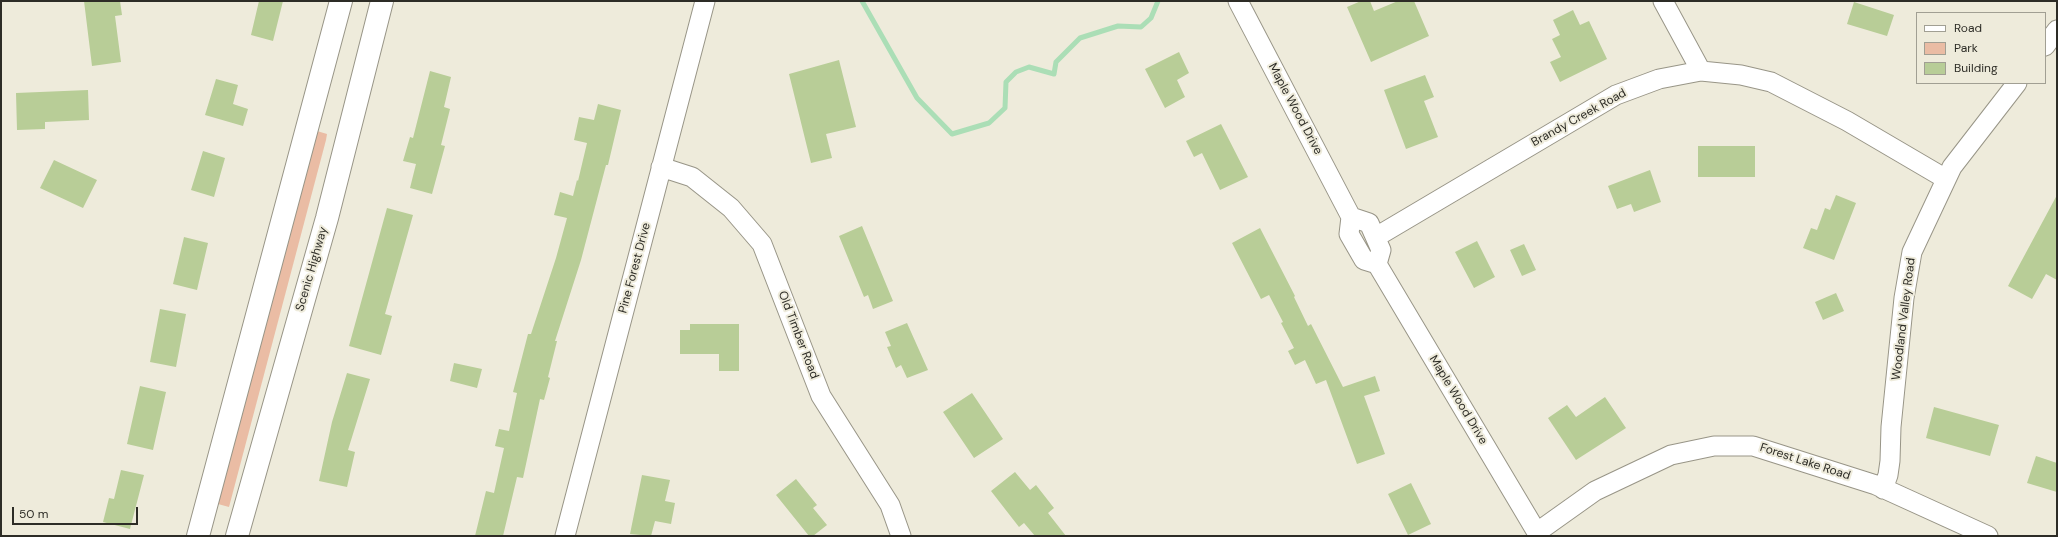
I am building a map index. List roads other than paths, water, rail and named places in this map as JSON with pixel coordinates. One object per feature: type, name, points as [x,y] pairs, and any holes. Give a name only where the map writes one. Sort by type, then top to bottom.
[{"type":"highway","points":[[198,536],[341,1]]},
{"type":"highway","name":"Scenic Highway","points":[[237,536],[327,218],[382,1]]},
{"type":"street","name":"Pine Forest Drive","points":[[565,536],[705,1]]},
{"type":"street","name":"Maple Wood Drive","points":[[1238,1],[1352,217],[1349,234],[1357,249],[1364,260],[1377,264],[1538,535]]},
{"type":"street","points":[[1663,1],[1701,71]]},
{"type":"street","points":[[2046,45],[2057,30]]},
{"type":"street","name":"Brandy Creek Road","points":[[1376,237],[1616,95],[1659,79],[1701,71],[1741,74],[1771,82],[1847,121],[1946,179]]},
{"type":"street","name":"Woodland Valley Road","points":[[1884,489],[1890,461],[1891,427],[1904,298],[1912,252],[1952,167],[2016,84]]},
{"type":"street","name":"Old Timber Road","points":[[661,167],[692,177],[731,208],[762,244],[821,396],[890,506],[901,536]]},
{"type":"street","points":[[1352,217],[1369,224],[1376,237],[1381,250],[1377,264]]},
{"type":"street","name":"Forest Lake Road","points":[[1538,535],[1543,528],[1595,491],[1671,455],[1714,446],[1753,446],[1803,460],[1884,489],[1988,536]]},
{"type":"waterway","points":[[862,1],[917,98],[952,134],[989,123],[1005,108],[1006,82],[1016,72],[1029,67],[1054,74],[1056,62],[1080,38],[1118,26],[1141,27],[1151,18],[1158,1]]}]
